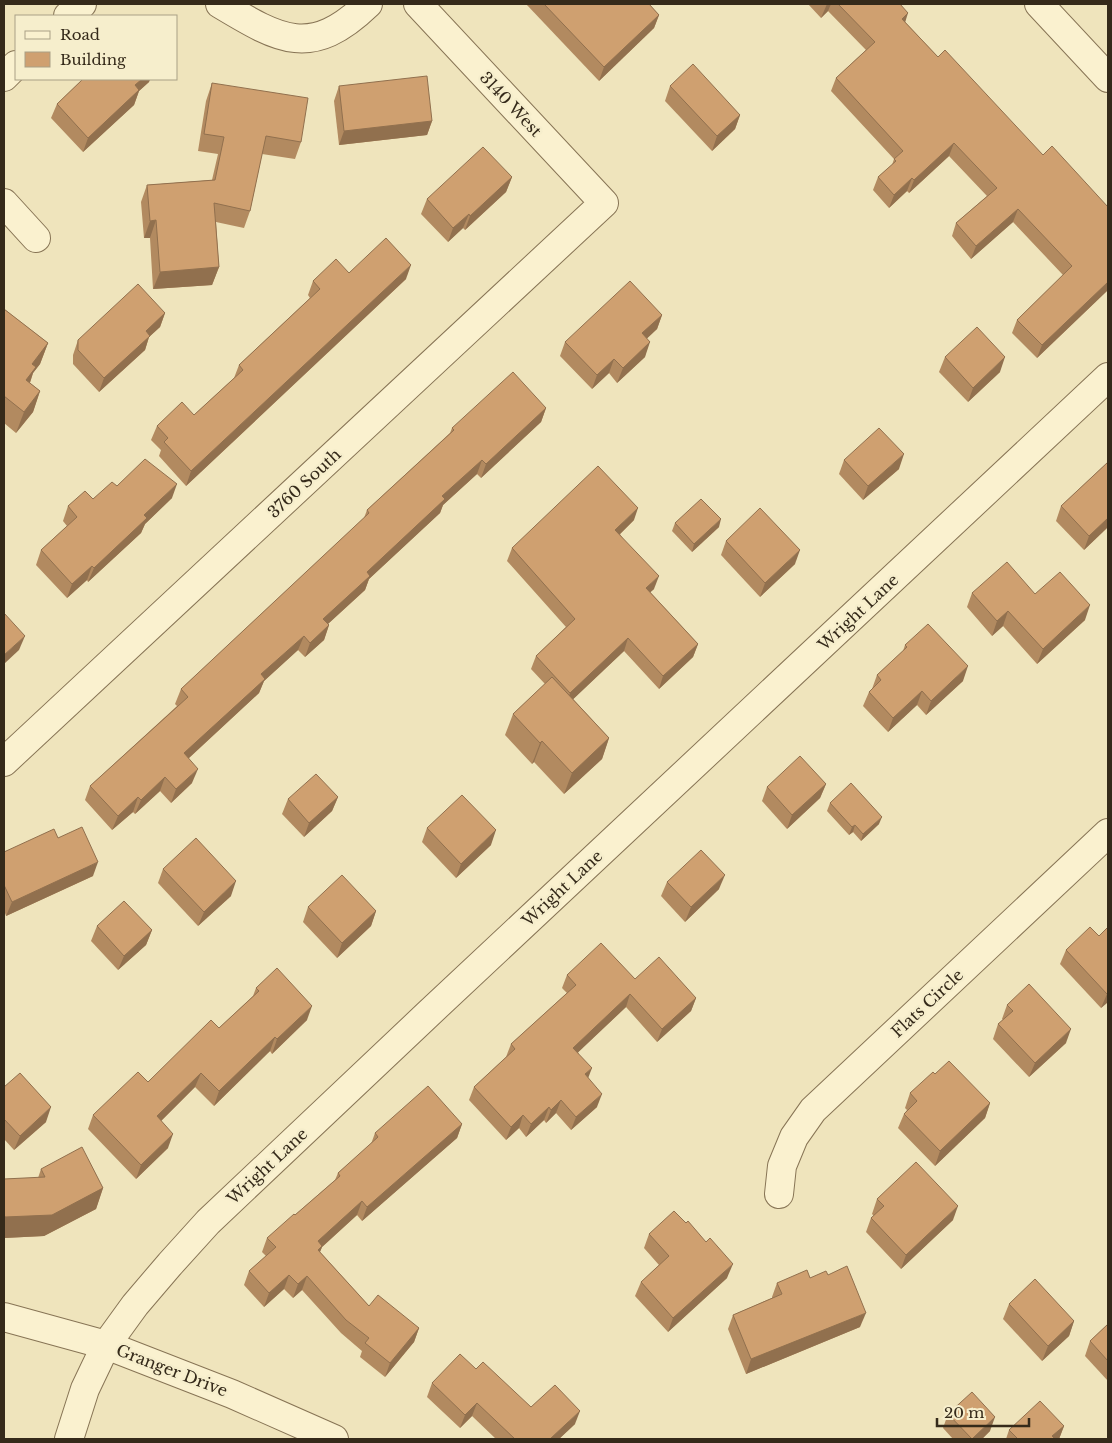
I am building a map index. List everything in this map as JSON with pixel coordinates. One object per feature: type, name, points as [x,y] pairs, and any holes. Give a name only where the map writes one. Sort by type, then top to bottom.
[{"type":"street","points":[[69,15],[82,4]]},
{"type":"street","points":[[220,4],[253,24],[291,39],[310,39],[326,34],[357,15],[368,4]]},
{"type":"street","name":"3140 West","points":[[418,4],[604,203]]},
{"type":"street","points":[[1039,4],[1108,78]]},
{"type":"street","points":[[4,77],[15,66]]},
{"type":"street","points":[[4,203],[36,238]]},
{"type":"street","name":"3760 South","points":[[4,762],[604,203]]},
{"type":"street","name":"Wright Lane","points":[[69,1439],[85,1389],[106,1344],[135,1305],[208,1222],[434,1008],[1108,378]]},
{"type":"street","name":"Flats Circle","points":[[779,1194],[782,1166],[794,1136],[813,1110],[1108,833]]},
{"type":"street","name":"Granger Drive","points":[[4,1317],[106,1344],[232,1394],[334,1439]]},
{"type":"building","points":[[544,4],[649,4],[659,15],[604,67]]},
{"type":"building","points":[[838,4],[900,4],[908,13],[902,19],[938,57],[945,50],[1043,155],[1052,146],[1108,207],[1108,282],[1042,345],[1017,320],[1072,266],[1018,209],[976,246],[956,223],[997,188],[954,143],[914,180],[912,178],[894,195],[878,177],[896,161],[894,159],[903,151],[836,78],[875,42]]},
{"type":"building","points":[[693,64],[740,115],[717,136],[670,86]]},
{"type":"building","points":[[427,76],[432,121],[344,131],[339,86]]},
{"type":"building","points":[[82,80],[141,80],[135,85],[139,90],[88,138],[57,104]]},
{"type":"building","points":[[212,83],[308,98],[301,142],[266,136],[250,211],[214,203],[219,267],[160,272],[156,220],[150,221],[147,185],[215,180],[224,137],[204,134]]},
{"type":"building","points":[[483,147],[512,177],[470,216],[469,214],[453,228],[427,199]]},
{"type":"building","points":[[386,238],[411,265],[191,471],[164,442],[168,438],[157,426],[182,402],[194,415],[243,370],[239,365],[320,289],[313,281],[336,259],[349,273]]},
{"type":"building","points":[[630,281],[662,315],[642,333],[650,342],[623,368],[614,359],[597,375],[565,342]]},
{"type":"building","points":[[138,284],[165,313],[146,331],[150,336],[104,378],[78,350],[78,340]]},
{"type":"building","points":[[4,309],[48,343],[32,364],[36,367],[26,380],[40,391],[24,412],[4,396]]},
{"type":"building","points":[[977,327],[1005,357],[973,388],[945,357]]},
{"type":"building","points":[[513,372],[546,408],[486,464],[482,460],[442,496],[445,499],[367,572],[370,576],[323,619],[329,625],[310,643],[304,636],[261,674],[265,679],[184,753],[198,769],[176,789],[165,777],[141,800],[138,797],[118,816],[90,786],[188,697],[181,689],[369,513],[367,510],[454,430],[452,428]]},
{"type":"building","points":[[879,428],[904,454],[868,486],[844,460]]},
{"type":"building","points":[[145,459],[177,484],[144,515],[147,518],[94,568],[92,566],[72,584],[41,550],[77,517],[68,506],[85,491],[93,499],[112,482],[117,486]]},
{"type":"building","points":[[1108,462],[1108,518],[1089,536],[1061,506]]},
{"type":"building","points":[[598,466],[638,508],[615,530],[659,576],[646,588],[698,644],[663,676],[628,638],[570,693],[536,656],[575,619],[512,548]]},
{"type":"building","points":[[701,499],[721,519],[694,544],[675,523]]},
{"type":"building","points":[[760,508],[800,550],[765,583],[726,541]]},
{"type":"building","points":[[1007,562],[1035,594],[1060,572],[1090,605],[1043,649],[1008,611],[997,621],[972,593]]},
{"type":"building","points":[[4,613],[25,636],[4,655]]},
{"type":"building","points":[[928,624],[968,666],[931,701],[922,691],[893,718],[869,692],[881,680],[877,675]]},
{"type":"building","points":[[552,677],[609,738],[572,773],[513,714]]},
{"type":"building","points":[[800,756],[826,784],[792,815],[767,787]]},
{"type":"building","points":[[316,774],[338,797],[309,823],[288,799]]},
{"type":"building","points":[[851,783],[882,817],[863,834],[855,825],[852,827],[830,803]]},
{"type":"building","points":[[462,795],[496,830],[461,864],[427,828]]},
{"type":"building","points":[[82,827],[98,862],[12,902],[4,885],[4,852],[54,829],[58,838]]},
{"type":"building","points":[[196,838],[236,881],[204,912],[163,869]]},
{"type":"building","points":[[701,850],[725,875],[691,907],[667,882]]},
{"type":"building","points":[[342,875],[376,911],[342,943],[308,907]]},
{"type":"building","points":[[124,901],[152,930],[124,956],[97,926]]},
{"type":"building","points":[[1090,927],[1099,936],[1108,927],[1107,994],[1066,950]]},
{"type":"building","points":[[601,943],[635,979],[659,957],[696,998],[662,1029],[630,994],[573,1048],[592,1068],[585,1074],[602,1094],[576,1117],[561,1100],[551,1110],[549,1107],[531,1124],[523,1115],[511,1127],[474,1087],[515,1049],[511,1044],[576,985],[567,975]]},
{"type":"building","points":[[277,968],[312,1006],[277,1039],[275,1037],[219,1091],[201,1073],[157,1116],[173,1134],[141,1165],[93,1115],[138,1072],[148,1082],[211,1020],[219,1028],[259,991],[256,988]]},
{"type":"building","points":[[1029,984],[1071,1029],[1035,1063],[998,1024],[1013,1011],[1007,1005]]},
{"type":"building","points":[[949,1061],[990,1103],[940,1151],[904,1114],[917,1101],[910,1093],[933,1072],[935,1074]]},
{"type":"building","points":[[20,1073],[51,1107],[20,1136],[4,1119],[4,1087]]},
{"type":"building","points":[[428,1086],[462,1124],[367,1207],[362,1201],[318,1241],[322,1246],[318,1250],[369,1306],[378,1295],[419,1328],[390,1363],[365,1343],[369,1338],[346,1320],[307,1276],[298,1284],[289,1275],[269,1293],[249,1271],[276,1247],[267,1238],[340,1176],[338,1173],[378,1137],[375,1133]]},
{"type":"building","points":[[82,1147],[103,1188],[52,1215],[5,1217],[4,1179],[45,1177],[41,1169]]},
{"type":"building","points":[[916,1162],[958,1206],[906,1255],[871,1218],[884,1206],[877,1199]]},
{"type":"building","points":[[674,1211],[686,1223],[688,1221],[706,1242],[710,1238],[733,1264],[673,1318],[641,1282],[669,1256],[649,1234]]},
{"type":"building","points":[[847,1266],[866,1313],[751,1359],[733,1315],[782,1294],[777,1283],[807,1270],[810,1278],[826,1271],[828,1275]]},
{"type":"building","points":[[1035,1279],[1074,1321],[1048,1346],[1009,1304]]},
{"type":"building","points":[[1108,1324],[1108,1361],[1090,1341]]},
{"type":"building","points":[[460,1354],[476,1369],[483,1362],[531,1407],[555,1385],[580,1411],[550,1439],[515,1439],[477,1403],[465,1415],[432,1383]]},
{"type":"building","points":[[972,1392],[995,1417],[972,1439],[948,1414]]},
{"type":"building","points":[[1040,1401],[1064,1426],[1052,1436],[1055,1439],[1018,1439],[1009,1430]]}]
